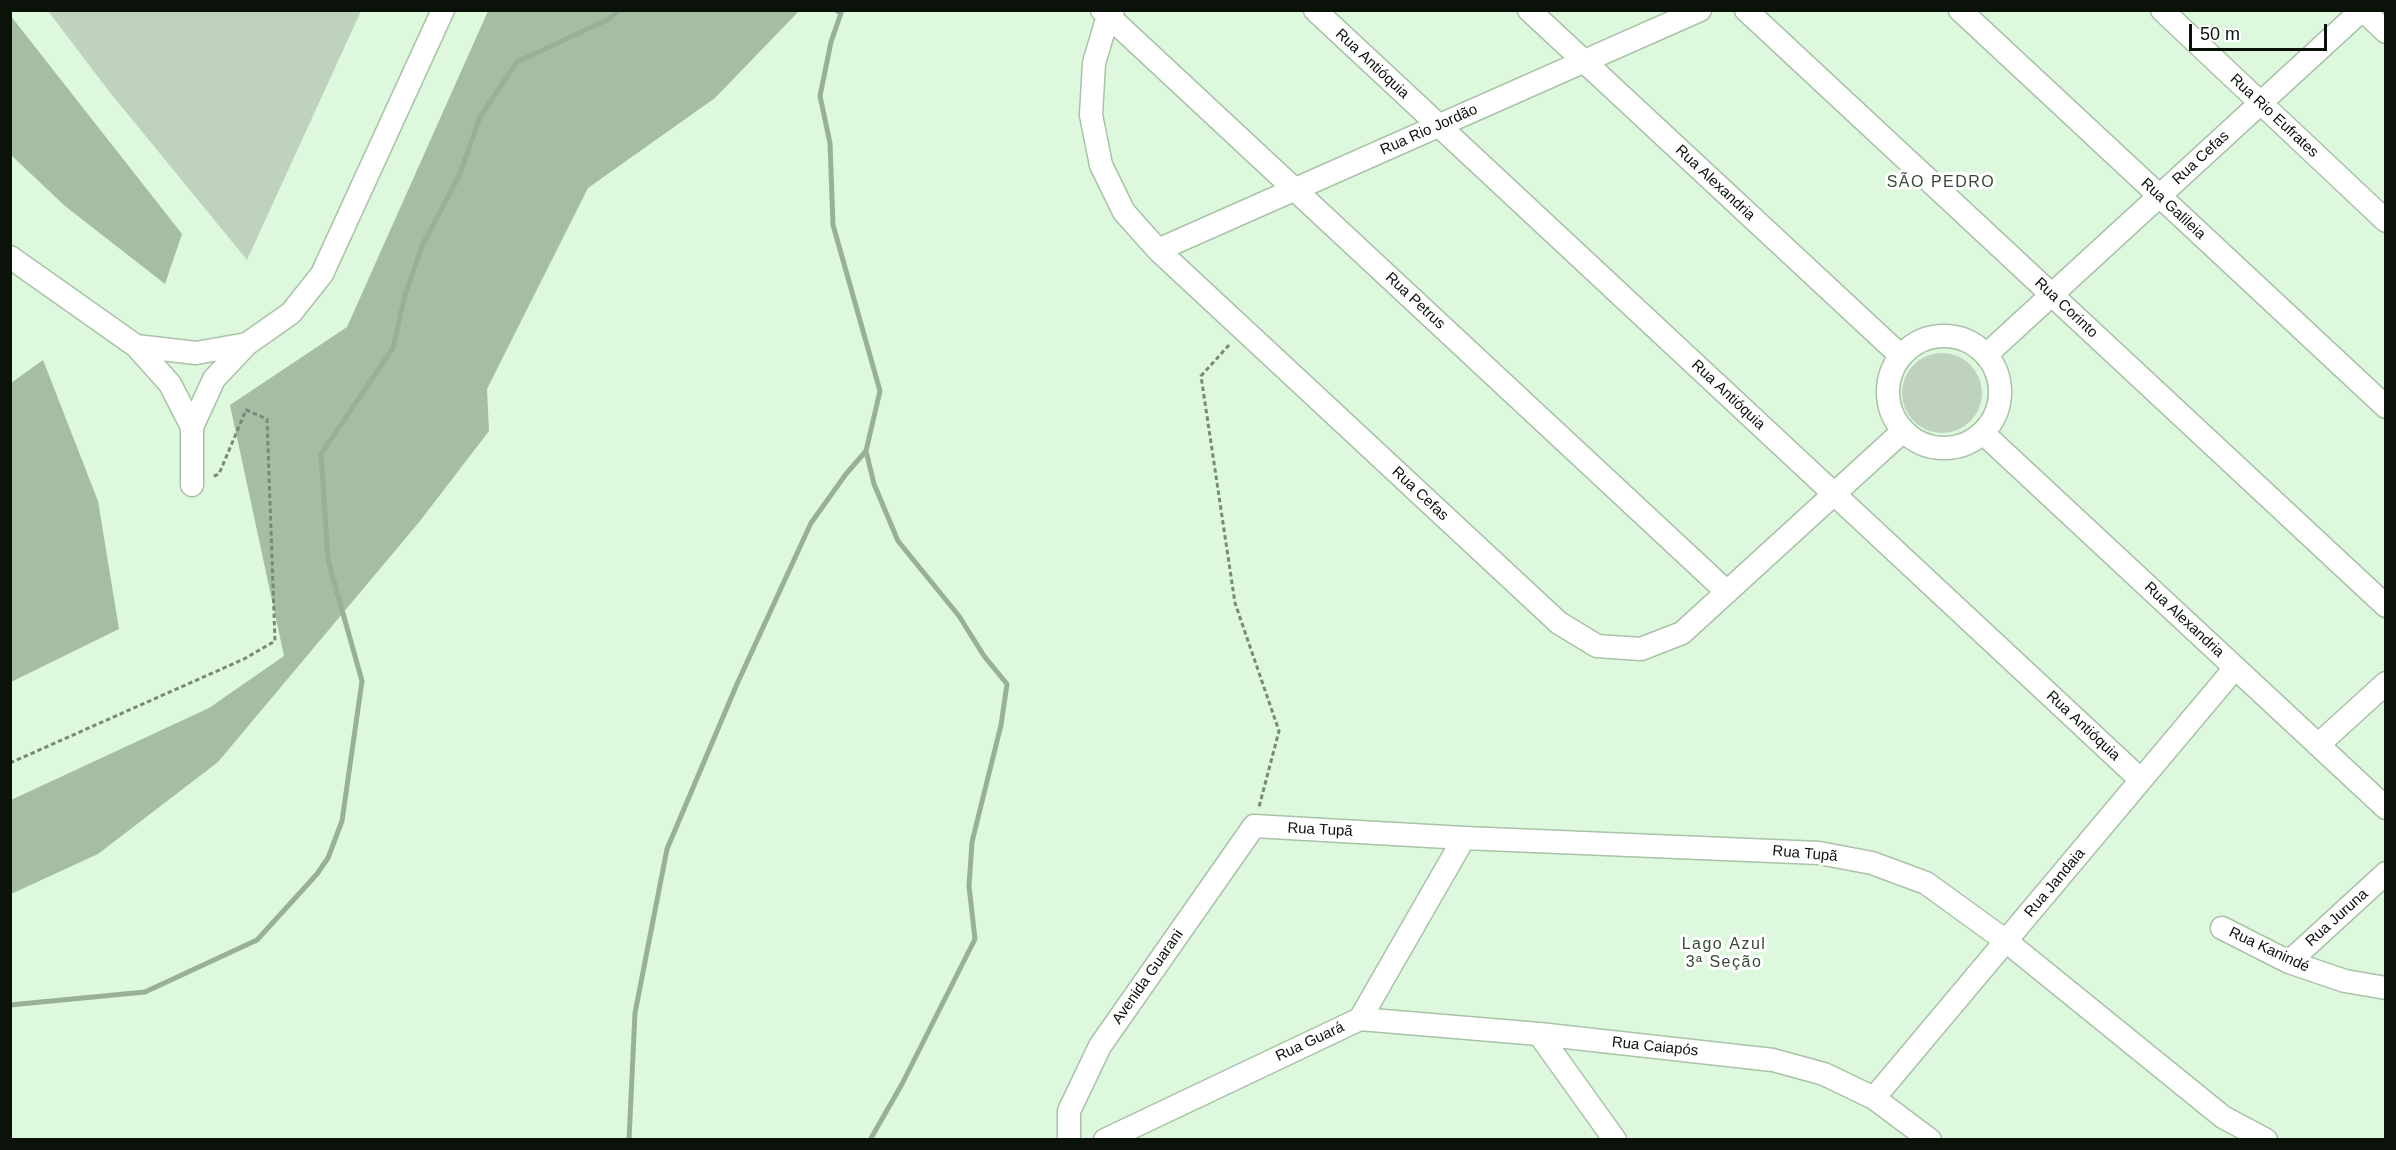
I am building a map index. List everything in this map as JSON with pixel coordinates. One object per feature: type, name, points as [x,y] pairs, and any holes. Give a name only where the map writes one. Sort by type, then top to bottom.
[{"type":"street","points":[[192,485],[192,427],[214,379],[247,344],[291,313],[322,274],[443,10]]},
{"type":"street","name":"Rua Antióquia","points":[[1315,10],[2141,780]]},
{"type":"street","name":"Rua Alexandria","points":[[1529,10],[1900,356]]},
{"type":"street","name":"Rua Rio Jordão","points":[[1158,250],[1700,10]]},
{"type":"street","name":"Rua Corinto","points":[[1746,10],[2385,606]]},
{"type":"street","name":"Rua Galileia","points":[[1960,10],[2385,407]]},
{"type":"street","name":"Rua Rio Eufrates","points":[[2162,10],[2385,221]]},
{"type":"street","name":"Rua Cefas","points":[[1986,355],[2362,10],[2385,32]]},
{"type":"street","name":"Rua Cefas","points":[[1108,12],[1094,63],[1091,115],[1101,165],[1124,212],[1158,250],[1559,624],[1597,646],[1641,650],[1682,633],[1903,431]]},
{"type":"street","name":"Rua Petrus","points":[[1108,12],[1295,190],[1727,592]]},
{"type":"street","points":[[10,257],[136,346],[170,384],[192,427]]},
{"type":"street","points":[[1933,337],[1953,337],[1971,343],[1986,355],[1995,369],[2000,386],[1999,403],[1993,419],[1983,433],[1968,443],[1951,448],[1933,447],[1917,442],[1903,431],[1891,410],[1888,386],[1892,370],[1900,356],[1915,344],[1933,337]]},
{"type":"street","points":[[136,346],[196,353],[247,344]]},
{"type":"street","name":"Rua Alexandria","points":[[1983,433],[2385,808]]},
{"type":"street","name":"Rua Jandaia","points":[[1874,1098],[2235,668]]},
{"type":"street","points":[[2318,745],[2385,683]]},
{"type":"street","name":"Rua Tupã","points":[[1254,826],[1464,838],[1819,853],[1872,863],[1926,883],[2006,941],[2223,1117],[2265,1140]]},
{"type":"street","name":"Avenida Guarani","points":[[1069,1140],[1070,1111],[1100,1046],[1254,826]]},
{"type":"street","name":"Rua Guará","points":[[1105,1140],[1360,1019],[1464,838]]},
{"type":"street","name":"Rua Juruna","points":[[2289,962],[2385,873]]},
{"type":"street","name":"Rua Kanindé","points":[[2222,928],[2289,962],[2345,981],[2385,988]]},
{"type":"street","name":"Rua Caiapós","points":[[1360,1019],[1539,1034],[1773,1060],[1824,1074],[1874,1098],[1930,1140]]},
{"type":"street","points":[[1539,1034],[1615,1140]]},
{"type":"path","points":[[1243,329],[1201,376],[1235,603],[1279,731],[1254,826]]},
{"type":"path","points":[[10,764],[244,659],[275,641],[267,419],[246,410],[219,474],[192,485]]},
{"type":"green space","points":[[48,11],[361,11],[247,260],[108,90]]},
{"type":"green space","points":[[488,11],[799,11],[715,98],[588,188],[487,389],[489,431],[420,521],[218,762],[98,854],[11,894],[11,800],[209,708],[284,656],[230,405],[347,327]]},
{"type":"green space","points":[[10,15],[182,234],[165,284],[65,206],[11,155]]},
{"type":"green space","points":[[1942,353],[1957,356],[1970,365],[1979,378],[1982,393],[1979,408],[1970,421],[1957,430],[1942,433],[1927,430],[1914,421],[1905,408],[1902,393],[1905,378],[1914,365],[1927,356]]},
{"type":"green space","points":[[43,360],[98,501],[119,629],[11,682],[11,383]]},
{"type":"waterway","points":[[10,1005],[145,992],[257,940],[317,874],[328,858],[342,821],[362,681],[328,560],[321,454],[393,348],[405,295],[422,246],[460,174],[480,117],[517,62],[609,19],[619,10]]},
{"type":"waterway","points":[[836,10],[841,13],[831,42],[820,96],[830,143],[833,225],[880,391],[866,451],[874,484],[898,541],[959,616],[984,656],[1007,684],[1001,725],[972,842],[969,886],[975,939],[902,1084],[870,1140]]},
{"type":"waterway","points":[[629,1140],[635,1013],[667,849],[737,684],[811,523],[846,474],[866,451]]},
{"type":"district","name":"SÃO PEDRO","points":[[1941,183]]},
{"type":"district","name":"Lago Azul 3ª Seção","points":[[1724,954]]}]
